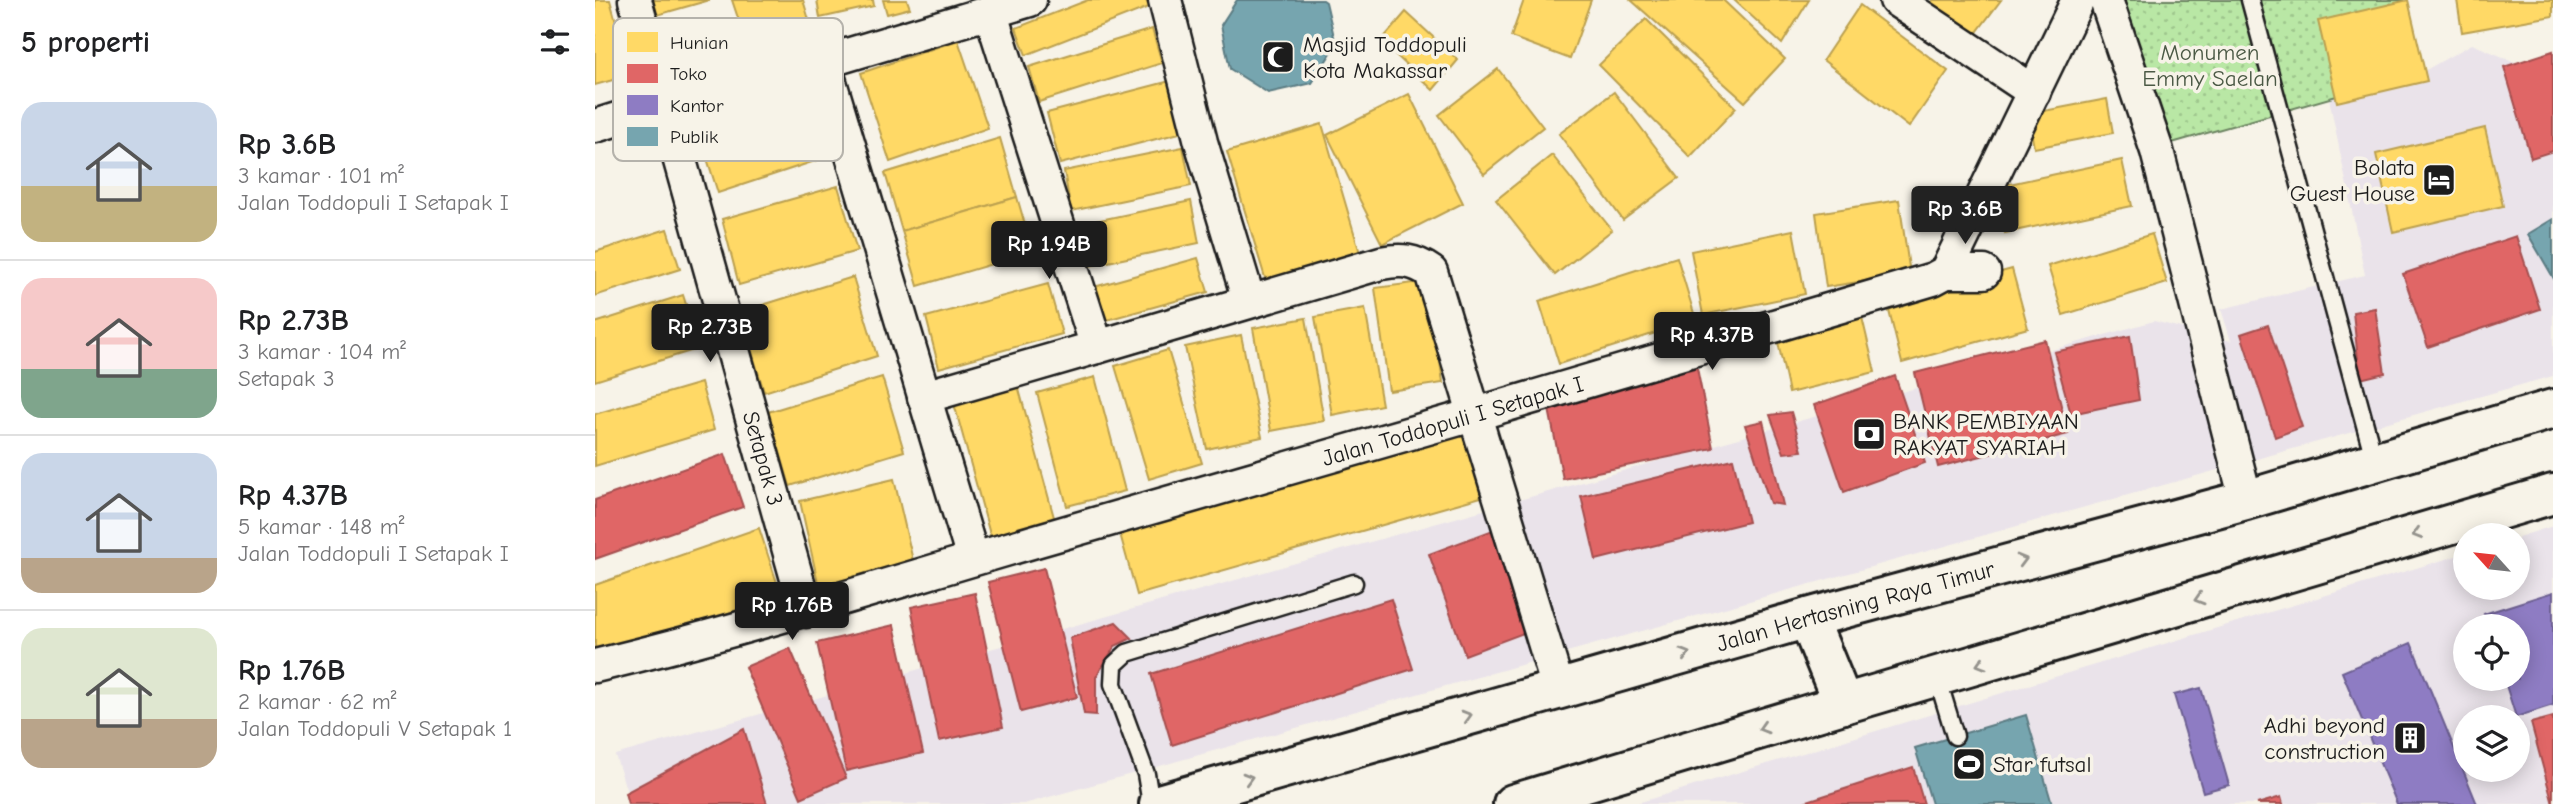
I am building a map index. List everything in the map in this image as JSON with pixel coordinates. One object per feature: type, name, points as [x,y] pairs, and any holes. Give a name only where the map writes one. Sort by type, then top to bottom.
[{"type":"main road","name":"Jalan Hertasning Raya Timur","points":[[1159,804],[1808,618],[2246,500],[2553,409]]},
{"type":"main road","points":[[1513,804],[2553,494]]},
{"type":"main road","points":[[1808,618],[1843,704]]},
{"type":"street","name":"Setapak 3","points":[[635,0],[640,18]]},
{"type":"street","points":[[843,56],[1030,0]]},
{"type":"street","points":[[1164,0],[1201,142],[1249,301]]},
{"type":"street","points":[[1896,0],[2034,92]]},
{"type":"street","points":[[1939,276],[2078,0]]},
{"type":"street","points":[[2106,0],[2157,151],[2246,500]]},
{"type":"street","points":[[990,10],[1097,346]]},
{"type":"street","points":[[595,126],[613,120]]},
{"type":"street","points":[[843,126],[973,559]]},
{"type":"street","name":"Setapak 3","points":[[681,161],[806,611]]},
{"type":"street","points":[[924,397],[1381,263],[1397,260],[1419,264],[1431,272],[1559,691]]},
{"type":"street","name":"Jalan Toddopuli I Setapak I","points":[[595,666],[697,642],[806,611],[973,559],[1476,415],[1939,276],[1984,272]]},
{"type":"lane","points":[[2250,0],[2375,462]]},
{"type":"lane","points":[[1151,804],[1146,774],[1113,684],[1114,666],[1127,653],[1354,583]]},
{"type":"lane","points":[[1937,677],[1955,736]]},
{"type":"shaded area","points":[[2472,44],[2553,78],[2553,376],[1024,804],[631,804],[615,755],[2154,321],[2231,341],[2221,309],[2365,275],[2329,98],[2424,71]]},
{"type":"shaded area","points":[[2553,526],[2553,804],[1634,804],[2453,557],[2453,600],[2531,600],[2531,533]]},
{"type":"green space","name":"Monumen Emmy Saelan","points":[[2116,0],[2403,0],[2424,71],[2165,145]]},
{"type":"building: Hunian","points":[[595,0],[610,0],[615,18],[613,80],[595,85]]},
{"type":"building: Hunian","points":[[652,0],[710,0],[657,15]]},
{"type":"building: Hunian","points":[[732,0],[803,0],[808,18],[738,18]]},
{"type":"building: Hunian","points":[[817,0],[873,0],[874,6],[820,18]]},
{"type":"building: Hunian","points":[[883,0],[907,0],[910,8],[887,14]]},
{"type":"building: Hunian","points":[[1088,0],[1146,0],[1149,7],[1026,55],[1016,28]]},
{"type":"building: Hunian","points":[[1524,0],[1591,0],[1570,59],[1511,37]]},
{"type":"building: Hunian","points":[[1631,0],[1723,0],[1785,59],[1745,102]]},
{"type":"building: Hunian","points":[[1734,0],[1809,0],[1782,44]]},
{"type":"building: Hunian","points":[[1933,0],[2001,0],[1974,36],[1930,4]]},
{"type":"building: Hunian","points":[[2408,0],[2427,81],[2337,102],[2318,21]]},
{"type":"building: Hunian","points":[[2457,0],[2553,0],[2553,16],[2462,32]]},
{"type":"building: Hunian","points":[[1860,5],[1948,71],[1909,127],[1823,60]]},
{"type":"building: Hunian","points":[[1406,12],[1458,60],[1433,90],[1381,41]]},
{"type":"building: Hunian","points":[[1646,19],[1736,108],[1690,157],[1599,65]]},
{"type":"building: Hunian","points":[[1152,29],[1162,63],[1039,102],[1029,67]]},
{"type":"building: Hunian","points":[[958,40],[988,128],[890,162],[861,73]]},
{"type":"building: Hunian","points":[[1498,69],[1543,127],[1484,174],[1439,115]]},
{"type":"building: Hunian","points":[[1178,79],[1191,130],[1060,164],[1047,113]]},
{"type":"building: Hunian","points":[[1614,92],[1679,178],[1623,220],[1559,134]]},
{"type":"building: Hunian","points":[[1409,94],[1463,203],[1382,244],[1327,135]]},
{"type":"building: Hunian","points":[[2107,99],[2113,133],[2034,148],[2028,114]]},
{"type":"building: Hunian","points":[[1322,124],[1360,253],[1266,281],[1227,152]]},
{"type":"building: Hunian","name":"Bolata Guest House","points":[[2485,128],[2503,206],[2393,232],[2376,154]]},
{"type":"building: Hunian","points":[[1000,138],[1017,197],[902,231],[885,173]]},
{"type":"building: Hunian","points":[[1183,147],[1191,186],[1071,211],[1064,171]]},
{"type":"building: Hunian","points":[[1552,155],[1612,230],[1555,275],[1496,200]]},
{"type":"building: Hunian","points":[[2122,160],[2132,206],[2005,233],[1995,187]]},
{"type":"building: Hunian","points":[[708,161],[815,161],[718,193]]},
{"type":"building: Hunian","points":[[838,186],[857,251],[739,285],[722,219]]},
{"type":"building: Hunian","points":[[1017,197],[1033,252],[918,286],[902,231]]},
{"type":"building: Hunian","points":[[1899,200],[1910,274],[1826,287],[1816,213]]},
{"type":"building: Hunian","points":[[1191,201],[1199,243],[1084,267],[1076,225]]},
{"type":"building: Hunian","points":[[667,229],[680,269],[595,296],[595,252]]},
{"type":"building: Hunian","points":[[1793,230],[1805,294],[1703,315],[1691,251]]},
{"type":"building: Hunian","points":[[2152,234],[2167,283],[2063,315],[2048,266]]},
{"type":"building: Hunian","points":[[1677,257],[1696,320],[1559,364],[1539,301]]},
{"type":"building: Hunian","points":[[1198,258],[1208,292],[1103,321],[1094,287]]},
{"type":"building: Hunian","points":[[2012,269],[2028,328],[1902,363],[1887,303]]},
{"type":"building: Hunian","points":[[853,277],[877,356],[764,392],[740,312]]},
{"type":"building: Hunian","points":[[1429,281],[1443,383],[1389,391],[1375,288]]},
{"type":"building: Hunian","points":[[1048,284],[1062,334],[939,368],[926,317]]},
{"type":"building: Hunian","points":[[683,295],[700,348],[595,381],[595,323]]},
{"type":"building: Hunian","points":[[1365,308],[1382,405],[1332,415],[1315,317]]},
{"type":"building: Hunian","points":[[1861,313],[1875,372],[1789,393],[1776,333]]},
{"type":"building: Hunian","points":[[1306,318],[1324,421],[1271,431],[1253,328]]},
{"type":"building: Hunian","points":[[1241,335],[1262,437],[1207,449],[1185,347]]},
{"type":"building: Hunian","points":[[1168,350],[1202,463],[1149,479],[1115,366]]},
{"type":"building: Hunian","points":[[882,377],[904,451],[790,486],[768,412]]},
{"type":"building: Hunian","points":[[1095,377],[1125,491],[1067,506],[1037,393]]},
{"type":"building: Hunian","points":[[1017,382],[1055,521],[991,538],[953,400]]},
{"type":"building: Hunian","points":[[701,383],[714,430],[595,466],[595,414]]},
{"type":"building: Hunian","points":[[1467,423],[1488,495],[1137,595],[1117,523]]},
{"type":"building: Hunian","points":[[894,479],[914,565],[819,587],[800,501]]},
{"type":"building: Hunian","points":[[759,528],[781,595],[595,659],[595,585]]},
{"type":"building: Toko","points":[[2553,51],[2553,151],[2531,158],[2504,67]]},
{"type":"building: Toko","points":[[2516,236],[2540,309],[2428,347],[2403,274]]},
{"type":"building: Toko","points":[[2375,308],[2385,373],[2360,379],[2353,312]]},
{"type":"building: Toko","points":[[2268,325],[2302,427],[2275,437],[2241,334]]},
{"type":"building: Toko","points":[[2130,336],[2139,400],[2071,414],[2054,352]]},
{"type":"building: Toko","points":[[2045,340],[2068,434],[1938,467],[1915,373]]},
{"type":"building: Toko","points":[[1697,368],[1713,448],[1563,479],[1547,399]]},
{"type":"building: Toko","name":"BANK PEMBIYAAN RAKYAT SYARIAH","points":[[1895,376],[1925,463],[1844,492],[1814,405]]},
{"type":"building: Toko","points":[[1791,412],[1802,451],[1784,453],[1770,415]]},
{"type":"building: Toko","points":[[1763,421],[1783,505],[1770,503],[1745,425]]},
{"type":"building: Toko","points":[[725,454],[743,507],[595,559],[595,500]]},
{"type":"building: Toko","points":[[1733,459],[1748,522],[1596,560],[1581,496]]},
{"type":"building: Toko","points":[[1493,530],[1529,631],[1465,655],[1429,554]]},
{"type":"building: Toko","points":[[1044,568],[1077,697],[1021,712],[988,582]]},
{"type":"building: Toko","points":[[975,593],[1003,727],[939,741],[911,607]]},
{"type":"building: Toko","points":[[1391,599],[1413,669],[1172,745],[1151,674]]},
{"type":"building: Toko","points":[[1116,622],[1132,638],[1115,646],[1096,677],[1096,715],[1084,714],[1070,638]]},
{"type":"building: Toko","points":[[894,625],[923,753],[846,771],[817,643]]},
{"type":"building: Toko","points":[[790,648],[846,778],[801,798],[745,667]]},
{"type":"building: Toko","points":[[2553,717],[2553,804],[2531,723]]},
{"type":"building: Toko","points":[[744,729],[767,804],[628,804],[625,793]]},
{"type":"building: Toko","points":[[1913,767],[1924,804],[1798,804]]},
{"type":"building: Toko","points":[[2281,797],[2283,804],[2257,804]]},
{"type":"building: Kantor","points":[[2553,592],[2553,705],[2530,712],[2530,705],[2512,705],[2508,691],[2530,691],[2530,614],[2484,614]]},
{"type":"building: Kantor","name":"Adhi beyond construction","points":[[2411,643],[2453,745],[2453,782],[2468,782],[2477,804],[2397,804],[2342,672]]},
{"type":"building: Kantor","points":[[2201,688],[2229,785],[2203,792],[2174,695]]},
{"type":"building: Publik","name":"Masjid Toddopuli Kota Makassar","points":[[1237,0],[1326,2],[1336,45],[1312,83],[1268,93],[1230,69],[1221,25]]},
{"type":"building: Publik","points":[[2553,219],[2553,277],[2528,234]]},
{"type":"building: Publik","name":"Star futsal","points":[[2026,715],[2052,804],[1932,804],[1915,748]]},
{"type":"place","name":"Masjid Toddopuli Kota Makassar","points":[[1278,57]]},
{"type":"place","name":"Bolata Guest House","points":[[2439,180]]},
{"type":"place","name":"BANK PEMBIYAAN RAKYAT SYARIAH","points":[[1869,434]]},
{"type":"place","name":"Adhi beyond construction","points":[[2410,738]]},
{"type":"place","name":"Star futsal","points":[[1969,764]]}]
